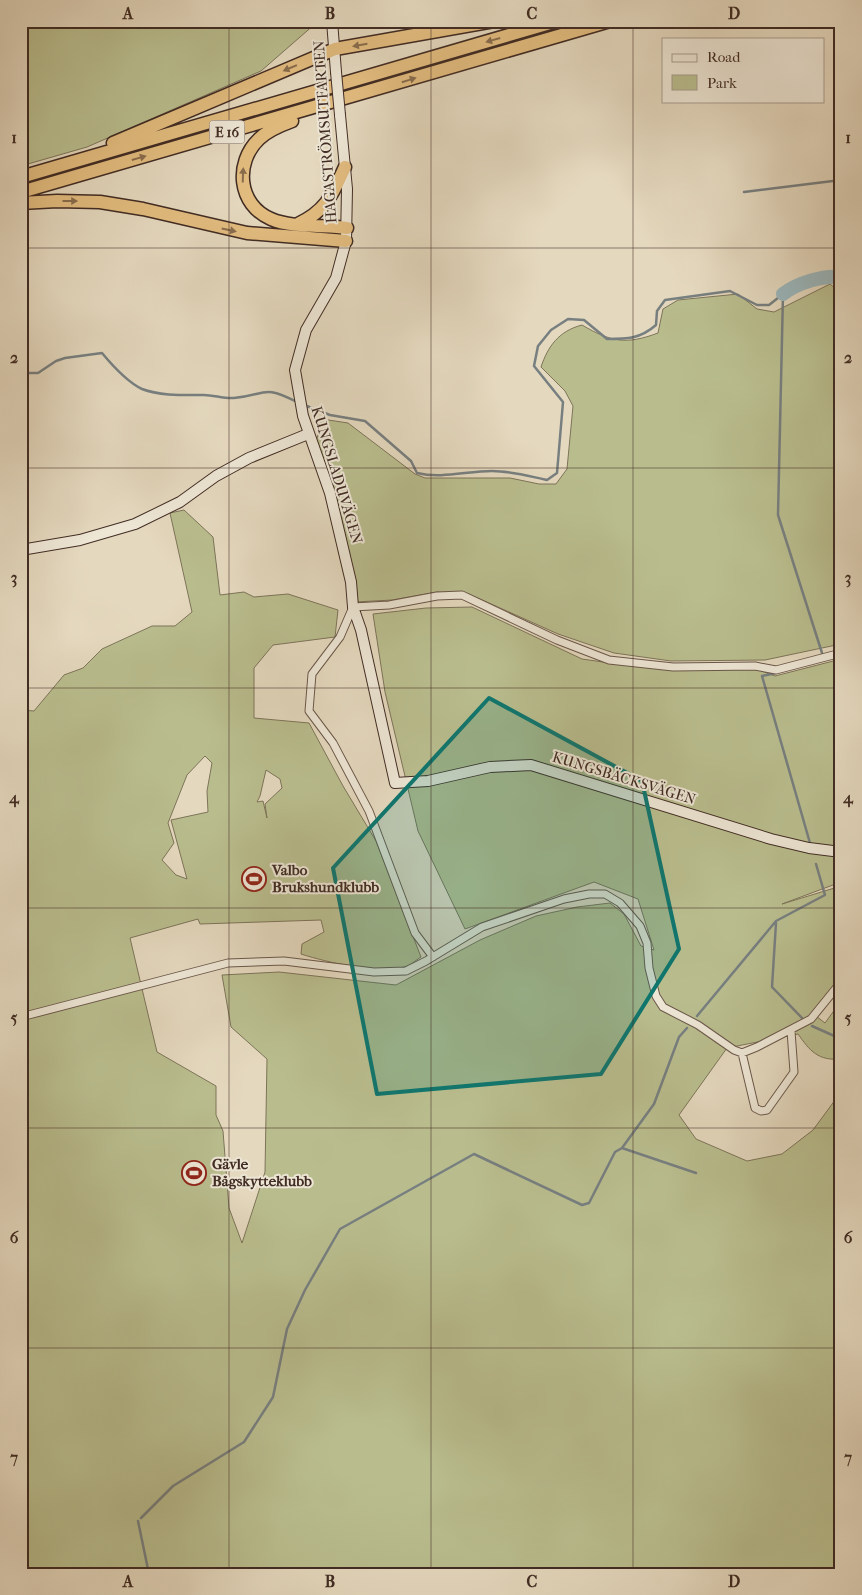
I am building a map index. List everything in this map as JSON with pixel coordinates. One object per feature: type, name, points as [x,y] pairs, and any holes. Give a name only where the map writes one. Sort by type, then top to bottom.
[{"type":"highway","points":[[59,166],[335,49],[494,21]]},
{"type":"highway","name":"E 16","points":[[21,177],[557,21]]},
{"type":"highway","name":"E 16","points":[[21,192],[610,21]]},
{"type":"highway","points":[[347,228],[298,224],[270,219],[252,206],[246,196],[242,176],[247,155],[256,142],[268,132],[362,94]]},
{"type":"highway","points":[[298,224],[309,218],[326,204],[345,167]]},
{"type":"highway","points":[[21,203],[57,201],[100,202],[143,209],[247,233],[346,242]]},
{"type":"street","name":"HAGASTRÖMSUTFARTEN","points":[[332,21],[345,167],[346,242]]},
{"type":"street","name":"KUNGSLADUVÄGEN","points":[[346,242],[336,278],[306,330],[295,370],[303,416],[330,493],[344,547],[351,582],[353,606],[395,782]]},
{"type":"street","points":[[21,550],[80,540],[134,524],[180,502],[216,476],[249,458],[308,434]]},
{"type":"street","points":[[433,957],[415,933],[369,811],[333,743],[309,710],[312,674],[340,637],[353,606],[390,605],[437,596],[462,596],[557,640],[609,660],[673,667],[755,666],[776,670],[841,653]]},
{"type":"street","name":"KUNGSBÄCKSVÄGEN","points":[[395,782],[428,781],[490,768],[531,765],[771,839],[809,848],[841,852]]},
{"type":"street","points":[[21,1017],[228,962],[284,962],[374,972],[406,970],[433,957],[482,927],[564,899],[589,894],[605,894],[626,908],[640,926],[648,943],[649,968],[656,996],[664,1007],[698,1025],[726,1046],[742,1053],[791,1031],[811,1019],[841,982]]},
{"type":"street","points":[[742,1053],[755,1108],[761,1111],[768,1110],[794,1072],[791,1031]]},
{"type":"highlighted area","points":[[489,698],[642,781],[679,949],[601,1074],[377,1094],[333,868]]},
{"type":"green space","points":[[21,21],[315,21],[315,24],[261,71],[87,147],[21,166]]},
{"type":"green space","points":[[830,284],[841,293],[841,644],[765,660],[671,661],[614,653],[558,634],[469,594],[437,592],[392,600],[355,602],[315,446],[322,419],[348,423],[415,474],[425,478],[510,478],[539,484],[556,484],[567,469],[573,406],[565,391],[541,367],[547,352],[561,335],[582,325],[610,338],[619,340],[637,339],[658,333],[663,309],[678,300],[738,294],[757,309],[774,312]]},
{"type":"green space","points":[[184,510],[213,537],[220,595],[244,592],[254,597],[288,594],[338,610],[335,637],[273,645],[254,668],[254,718],[309,723],[343,786],[376,841],[421,957],[406,966],[380,969],[338,964],[301,954],[302,944],[324,932],[321,920],[200,924],[198,919],[130,938],[157,1052],[216,1086],[216,1115],[223,1131],[229,1208],[242,1243],[265,1172],[267,1059],[231,1027],[222,975],[279,972],[396,985],[480,940],[536,916],[577,907],[610,903],[624,914],[641,946],[654,950],[638,899],[594,882],[465,929],[418,831],[385,692],[373,614],[426,608],[472,607],[582,659],[610,663],[756,669],[775,676],[841,659],[841,882],[782,904],[841,886],[841,977],[812,1013],[825,1023],[841,1001],[841,1059],[826,1058],[815,1054],[798,1034],[727,1048],[679,1115],[696,1139],[747,1161],[782,1154],[813,1130],[841,1092],[841,1574],[21,1574],[21,1027],[23,1026],[26,954],[21,937],[21,710],[34,711],[64,675],[83,668],[102,649],[152,626],[175,626],[192,612],[170,513]],"holes":[[[205,756],[212,763],[207,791],[208,812],[171,820],[187,879],[176,875],[162,860],[174,843],[168,823],[187,775]],[[266,770],[280,779],[282,788],[265,804],[267,818],[263,801],[257,802]]]},
{"type":"waterway","points":[[744,192],[841,180]]},
{"type":"waterway","points":[[783,294],[795,286],[810,281],[826,277],[841,277]]},
{"type":"waterway","points":[[304,405],[330,415],[365,421],[411,461],[417,473],[436,475],[499,471],[547,480],[557,473],[563,402],[534,366],[538,346],[551,330],[568,319],[584,320],[607,339],[627,338],[639,336],[656,325],[657,311],[665,300],[730,291],[757,305],[769,305],[783,294],[778,515],[822,653]]},
{"type":"waterway","points":[[21,373],[38,373],[56,361],[65,358],[102,353],[125,378],[136,386],[149,391],[164,394],[208,395],[230,398],[270,392],[297,402]]},
{"type":"waterway","points":[[776,673],[762,676],[810,843]]},
{"type":"waterway","points":[[697,1016],[776,921],[825,895],[816,864]]},
{"type":"waterway","points":[[776,923],[772,987],[803,1019]]},
{"type":"waterway","points":[[812,1026],[841,1039]]},
{"type":"waterway","points":[[141,1518],[173,1486],[244,1442],[273,1397],[287,1329],[305,1290],[340,1229],[474,1154],[582,1205],[589,1203],[615,1152],[622,1148],[654,1104],[679,1037],[687,1028]]},
{"type":"waterway","points":[[622,1148],[696,1173]]},
{"type":"waterway","points":[[138,1521],[149,1574]]},
{"type":"place","name":"Valbo Brukshundklubb","points":[[254,879]]},
{"type":"place","name":"Gävle Bågskytteklubb","points":[[194,1173]]}]
